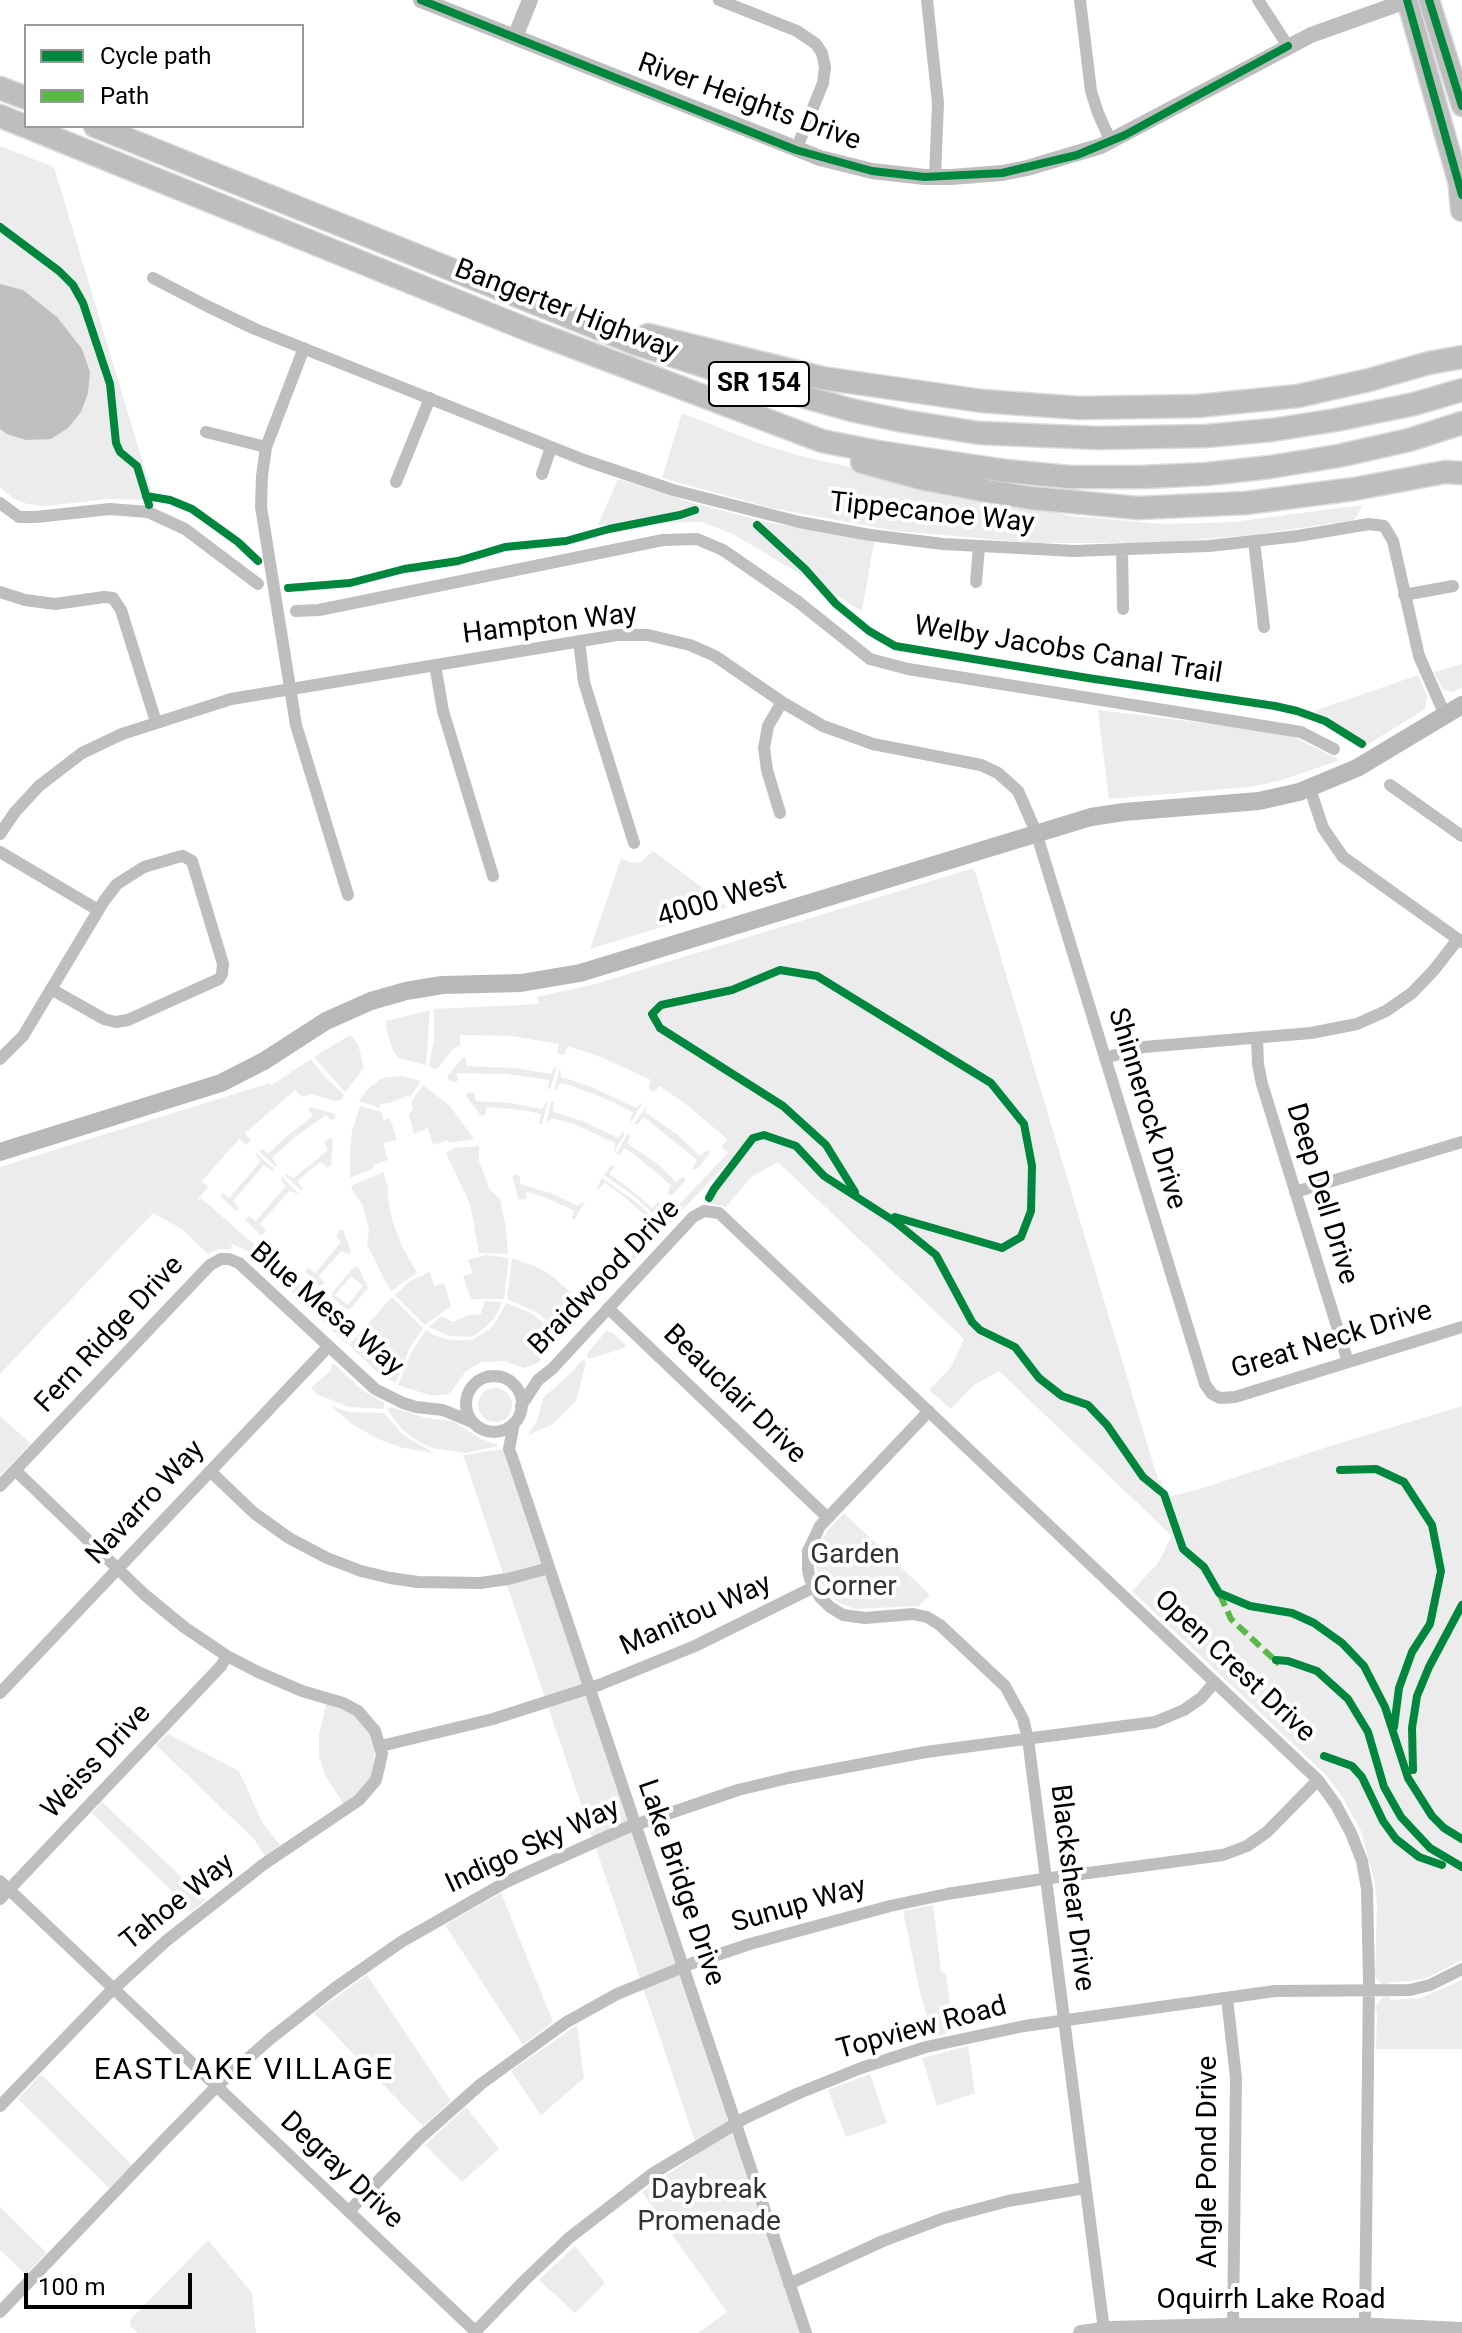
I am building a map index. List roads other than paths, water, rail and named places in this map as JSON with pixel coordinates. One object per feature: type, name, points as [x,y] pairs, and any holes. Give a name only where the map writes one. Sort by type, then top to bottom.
[{"type":"highway","points":[[0,88],[24,97]]},
{"type":"highway","name":"Bangerter Highway","points":[[0,116],[24,126]]},
{"type":"highway","name":"Bangerter Highway","points":[[29,128],[511,324],[822,441],[1006,471],[1070,477],[1142,477],[1223,472],[1338,456],[1409,440],[1462,423]]},
{"type":"highway","name":"Bangerter Highway","points":[[100,128],[578,321],[697,365],[805,397],[903,421],[979,433],[1099,438],[1206,436],[1336,420],[1414,404],[1462,390]]},
{"type":"highway","points":[[1461,190],[1462,210]]},
{"type":"highway","points":[[578,321],[714,350],[822,378],[931,395],[1029,405],[1126,408],[1230,404],[1298,396],[1462,357]]},
{"type":"highway","points":[[1429,363],[1462,345]]},
{"type":"highway","points":[[822,441],[856,460],[953,485],[1031,498],[1138,508],[1246,503],[1354,489],[1456,469]]},
{"type":"main road","points":[[1408,0],[1461,190]]},
{"type":"main road","points":[[1429,0],[1462,106]]},
{"type":"main road","name":"4000 West","points":[[0,1152],[221,1083],[251,1069],[338,1014],[406,991],[442,985],[541,981],[580,973],[1036,832],[1107,814],[1259,801],[1310,789],[1357,768],[1462,705]]},
{"type":"street","name":"River Heights Drive","points":[[421,0],[796,150],[872,171],[935,177],[977,176],[1027,168],[1077,155],[1111,142],[1322,30],[1408,0]]},
{"type":"street","points":[[515,37],[530,0]]},
{"type":"street","points":[[719,0],[806,35],[822,53],[825,67],[823,83],[796,150]]},
{"type":"street","points":[[927,0],[938,103],[935,177]]},
{"type":"street","points":[[1080,0],[1091,91],[1111,142]]},
{"type":"street","points":[[1258,0],[1288,46]]},
{"type":"street","name":"Tippecanoe Way","points":[[153,278],[219,312],[551,447],[673,490],[763,514],[870,535],[979,547],[1042,550],[1122,550],[1254,541],[1369,524],[1384,526],[1393,541],[1419,656],[1445,715]]},
{"type":"street","points":[[304,348],[266,447],[261,491],[263,522],[297,729],[348,895]]},
{"type":"street","points":[[396,482],[430,398]]},
{"type":"street","points":[[206,432],[266,447]]},
{"type":"street","points":[[542,474],[551,447]]},
{"type":"street","points":[[1254,541],[1264,627]]},
{"type":"street","points":[[976,582],[979,547]]},
{"type":"street","points":[[1122,550],[1123,609]]},
{"type":"street","points":[[1404,595],[1453,586]]},
{"type":"street","points":[[0,592],[25,600],[55,604],[113,598],[121,610],[156,722]]},
{"type":"street","name":"Hampton Way","points":[[0,834],[26,800],[66,764],[98,744],[156,722],[231,699],[632,634],[676,640],[715,656],[823,726],[861,741],[989,768],[1018,791],[1036,832]]},
{"type":"street","points":[[579,641],[584,682],[634,843]]},
{"type":"street","points":[[435,665],[443,711],[493,876]]},
{"type":"street","points":[[780,813],[764,748],[768,726],[782,702]]},
{"type":"street","points":[[1105,1058],[1144,1047],[1327,1032],[1372,1018],[1412,993],[1460,941],[1343,857],[1323,828],[1310,789]]},
{"type":"street","name":"Shinnerock Drive","points":[[1036,832],[1205,1384],[1216,1396]]},
{"type":"street","points":[[0,852],[98,910]]},
{"type":"street","points":[[0,1059],[23,1036],[98,910],[117,884],[134,871],[178,857],[188,858],[194,865],[223,964],[222,974],[215,982],[128,1020],[116,1022],[104,1019],[51,989]]},
{"type":"street","name":"Deep Dell Drive","points":[[1257,1038],[1259,1073],[1348,1362]]},
{"type":"street","points":[[1295,1192],[1462,1142]]},
{"type":"street","name":"Braidwood Drive","points":[[521,1406],[538,1380],[552,1369],[693,1217],[708,1211]]},
{"type":"street","name":"Open Crest Drive","points":[[708,1211],[722,1215],[1318,1780],[1344,1818],[1362,1861],[1368,1902],[1365,2326]]},
{"type":"street","name":"Blue Mesa Way","points":[[225,1258],[239,1263],[361,1378],[383,1394],[416,1407],[443,1410],[472,1422]]},
{"type":"street","name":"Fern Ridge Drive","points":[[0,1486],[210,1265],[225,1258]]},
{"type":"street","name":"Beauclair Drive","points":[[608,1308],[828,1518]]},
{"type":"street","name":"Great Neck Drive","points":[[1216,1396],[1225,1399],[1235,1397],[1462,1327]]},
{"type":"street","name":"Navarro Way","points":[[0,1693],[328,1347]]},
{"type":"street","points":[[497,1377],[508,1381],[517,1389],[521,1406],[514,1423],[504,1430],[492,1432],[481,1429],[472,1422],[466,1406],[467,1396],[474,1385],[484,1378],[497,1377]]},
{"type":"street","name":"Braidwood Drive","points":[[508,1381],[538,1380]]},
{"type":"street","points":[[443,1410],[467,1396]]},
{"type":"street","name":"Manitou Way","points":[[381,1746],[493,1719],[589,1688],[695,1646],[814,1587],[808,1570],[808,1551],[815,1534],[929,1411]]},
{"type":"street","name":"Lake Bridge Drive","points":[[509,1449],[514,1423]]},
{"type":"street","name":"Lake Bridge Drive","points":[[492,1432],[509,1449],[806,2333]]},
{"type":"street","points":[[15,1470],[165,1612],[227,1656],[273,1679],[358,1711],[371,1724],[381,1746]]},
{"type":"street","points":[[210,1471],[254,1513],[289,1538],[361,1571],[418,1582],[480,1583],[549,1568]]},
{"type":"street","name":"Blackshear Drive","points":[[814,1587],[830,1607],[850,1617],[913,1614],[927,1617],[940,1625],[1005,1686],[1019,1711],[1028,1739],[1104,2330]]},
{"type":"street","name":"Weiss Drive","points":[[3,1890],[221,1666],[227,1656]]},
{"type":"street","name":"Indigo Sky Way","points":[[0,2312],[217,2086],[302,2013],[401,1942],[506,1882],[635,1824],[702,1801],[788,1778],[926,1752],[1155,1722],[1193,1704],[1215,1682]]},
{"type":"street","name":"Tahoe Way","points":[[0,2106],[113,1988],[215,1900],[359,1800],[371,1788],[379,1772],[381,1746]]},
{"type":"street","name":"Sunup Way","points":[[349,2211],[419,2139],[514,2058],[589,2008],[630,1988],[779,1935],[861,1913],[947,1894],[1211,1858],[1235,1851],[1267,1832],[1318,1780]]},
{"type":"street","name":"Degray Drive","points":[[3,1890],[113,1988],[474,2332]]},
{"type":"street","name":"Topview Road","points":[[474,2332],[546,2259],[591,2219],[652,2174],[735,2124],[820,2084],[891,2057],[960,2038],[1227,1998],[1283,1991],[1400,1991],[1420,1988],[1462,1969]]},
{"type":"street","name":"Angle Pond Drive","points":[[1227,1998],[1236,2078],[1233,2326]]},
{"type":"street","points":[[789,2284],[883,2241],[944,2218],[1008,2201],[1085,2188]]},
{"type":"street","name":"Oquirrh Lake Road","points":[[1081,2333],[1233,2326],[1462,2330]]},
{"type":"waterway","points":[[0,503],[19,517],[110,509],[148,512],[185,529],[258,584]]},
{"type":"waterway","points":[[296,611],[319,610],[663,540],[697,539],[723,550],[797,601],[870,659],[908,669],[1301,732],[1334,749]]},
{"type":"waterway","points":[[1390,785],[1462,836]]},
{"type":"district","name":"EASTLAKE VILLAGE","points":[[244,2071]]},
{"type":"park label","name":"Garden Corner","points":[[855,1572]]},
{"type":"park label","name":"Daybreak Promenade","points":[[709,2207]]}]
